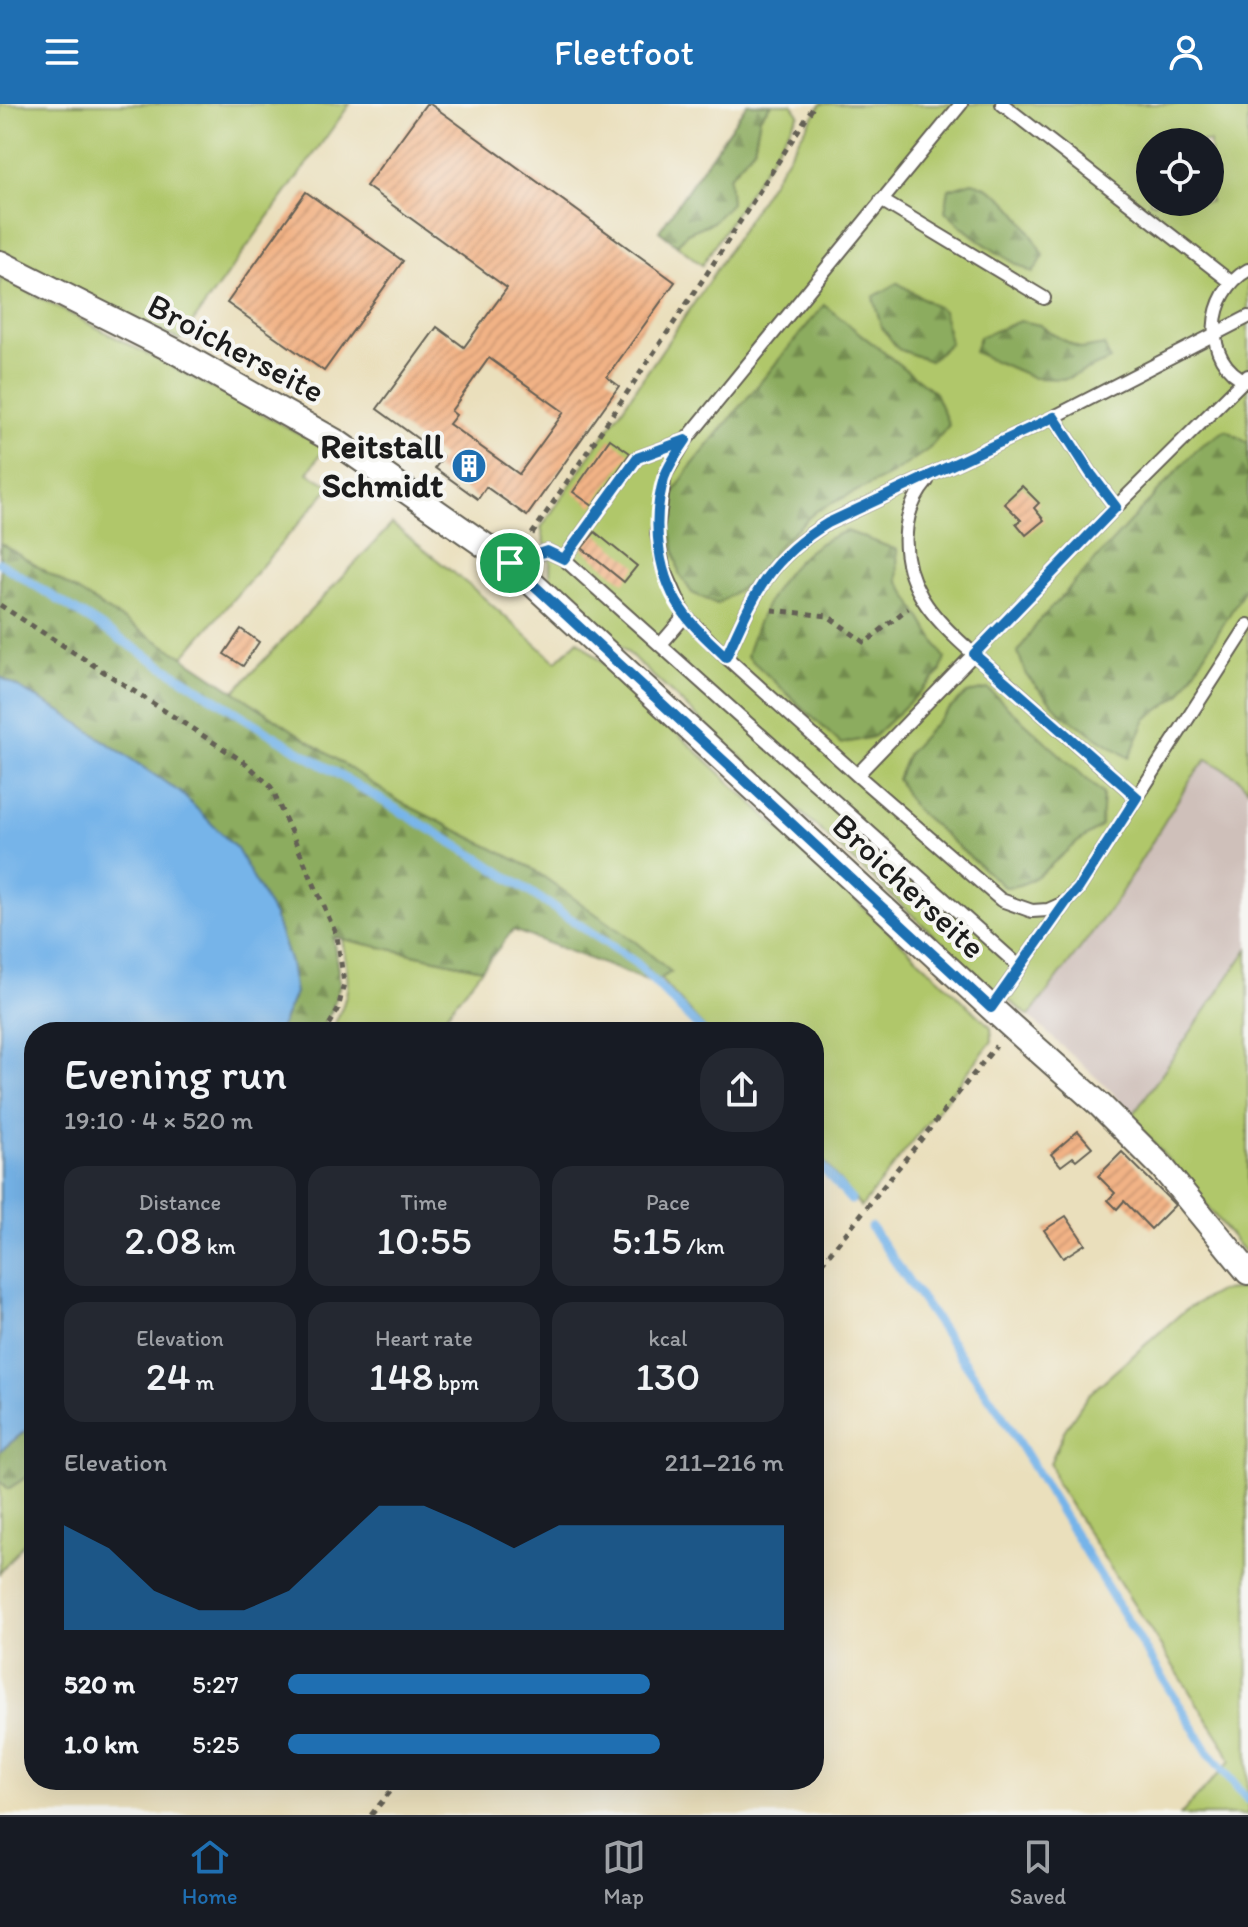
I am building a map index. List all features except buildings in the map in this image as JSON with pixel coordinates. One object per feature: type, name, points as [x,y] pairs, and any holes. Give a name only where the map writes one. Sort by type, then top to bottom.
[{"type":"street","name":"Broicherseite","points":[[0,263],[175,351],[302,422],[386,474],[510,563],[1100,1105],[1162,1167],[1248,1272]]},
{"type":"lane","points":[[961,104],[686,440],[665,475],[657,533],[663,566],[685,616],[726,657],[1001,900],[1032,911],[1048,910],[1066,902]]},
{"type":"lane","points":[[1002,104],[1231,282]]},
{"type":"lane","points":[[881,200],[1044,298]]},
{"type":"lane","points":[[857,775],[1116,507],[1246,379],[1221,354],[1214,336],[1213,318],[1218,302],[1231,282],[1248,270]]},
{"type":"lane","points":[[726,657],[762,583],[782,556],[803,538],[828,523],[1054,417],[1248,317]]},
{"type":"lane","points":[[1054,417],[1116,507]]},
{"type":"lane","points":[[564,559],[637,458],[686,440]]},
{"type":"lane","points":[[932,476],[918,491],[905,530],[906,550],[921,597],[974,654],[1137,797]]},
{"type":"lane","points":[[510,563],[547,551],[564,559],[1020,967]]},
{"type":"lane","points":[[661,644],[685,616]]},
{"type":"lane","points":[[991,1008],[1078,889],[1248,625]]},
{"type":"path","points":[[510,563],[706,275],[815,104]]},
{"type":"path","points":[[748,608],[828,616],[865,643],[921,597]]},
{"type":"path","points":[[0,605],[247,764],[271,787],[337,936],[344,983],[338,1010],[331,1022]]},
{"type":"path","points":[[824,1260],[1011,1026]]},
{"type":"path","points":[[371,1815],[392,1790]]},
{"type":"shaded area","points":[[1207,759],[1237,777],[1248,789],[1248,949],[1131,1118],[1112,1092],[1029,1016],[1116,901],[1190,780]]},
{"type":"green space","points":[[0,104],[350,104],[180,340],[105,306],[0,250]]},
{"type":"green space","points":[[747,104],[771,104],[760,117],[754,148],[729,177],[731,203],[713,222],[687,233],[677,245],[659,231]]},
{"type":"green space","points":[[771,104],[792,104],[799,114],[702,265],[677,245],[687,233],[713,222],[728,177],[754,148],[760,117]]},
{"type":"green space","points":[[821,104],[1248,104],[1248,789],[1237,777],[1207,759],[1190,780],[1116,901],[1029,1016],[984,981],[550,581],[550,561],[541,528],[707,284]]},
{"type":"green space","points":[[972,182],[1006,201],[1031,233],[1044,256],[1033,273],[986,245],[945,211],[949,189]]},
{"type":"green space","points":[[0,277],[325,447],[308,473],[331,486],[183,657],[0,543]]},
{"type":"green space","points":[[898,283],[943,311],[950,343],[930,361],[898,349],[881,326],[873,297]]},
{"type":"green space","points":[[824,305],[935,393],[949,425],[929,449],[892,474],[816,511],[779,545],[753,580],[717,604],[692,593],[679,573],[671,533],[670,499],[688,470]]},
{"type":"green space","points":[[1020,321],[1040,325],[1081,349],[1104,345],[1110,360],[1066,379],[1034,378],[974,352],[979,337]]},
{"type":"green space","points":[[1226,430],[1248,443],[1248,584],[1180,695],[1146,719],[1129,758],[1062,714],[1026,675],[1018,652],[1038,622],[1199,447]]},
{"type":"green space","points":[[392,524],[475,590],[556,662],[578,640],[991,1027],[992,1041],[861,1207],[824,1162],[824,1022],[699,1022],[660,979],[671,972],[530,867],[400,802],[233,693]]},
{"type":"green space","points":[[847,531],[897,550],[898,580],[945,658],[940,673],[873,737],[841,744],[747,656],[761,616],[782,580],[810,550]]},
{"type":"green space","points":[[0,543],[183,657],[400,802],[530,867],[638,944],[671,972],[653,983],[513,930],[482,969],[333,937],[340,984],[325,1022],[282,1022],[295,993],[65,714],[0,677]]},
{"type":"green space","points":[[988,689],[1103,794],[1101,826],[1040,874],[1014,886],[1004,887],[913,807],[897,779],[908,753],[943,715],[967,693]]},
{"type":"green space","points":[[342,939],[482,969],[440,1022],[335,1022],[346,996]]},
{"type":"green space","points":[[1248,949],[1248,1257],[1131,1118]]},
{"type":"green space","points":[[1246,1288],[1248,1815],[1180,1815],[1231,1761],[1056,1483],[1050,1463],[1064,1431],[1088,1395],[1185,1310],[1217,1292]]},
{"type":"green space","points":[[24,1432],[24,1479],[8,1489],[0,1480],[0,1451]]},
{"type":"green space","points":[[24,1479],[24,1543],[0,1573],[0,1480],[8,1489]]},
{"type":"water","points":[[0,677],[65,714],[181,793],[237,849],[274,916],[290,963],[295,993],[282,1022],[24,1022],[24,1432],[0,1451]]},
{"type":"waterway","points":[[0,563],[269,733],[480,859],[636,963],[693,1022]]},
{"type":"waterway","points":[[824,1169],[851,1200]]},
{"type":"waterway","points":[[871,1227],[1001,1414],[1208,1752],[1248,1800]]},
{"type":"place","name":"Reitstall Schmidt","points":[[469,466]]},
{"type":"route","points":[[1054,417],[1116,507],[974,654],[1137,797],[1078,889],[991,1008],[510,563],[547,551],[564,559],[637,458],[686,440],[672,460],[660,495],[657,517],[659,549],[669,583],[685,616],[726,657],[762,583],[782,556],[803,538],[828,523],[1054,417]]}]
